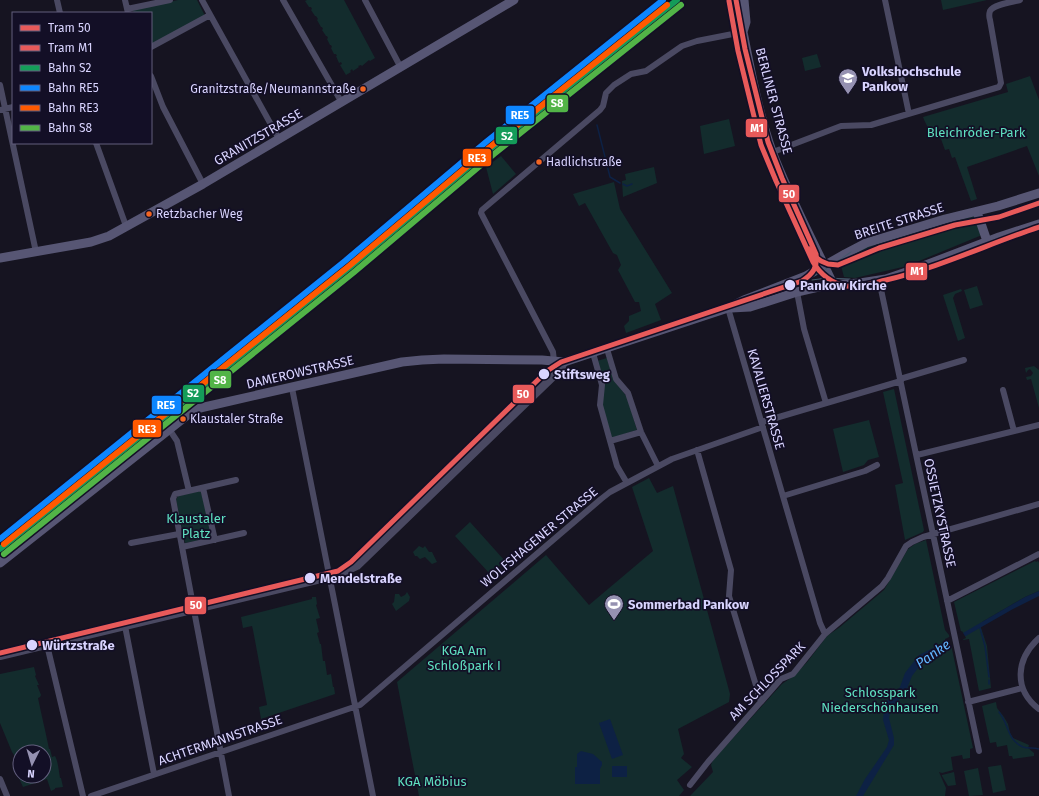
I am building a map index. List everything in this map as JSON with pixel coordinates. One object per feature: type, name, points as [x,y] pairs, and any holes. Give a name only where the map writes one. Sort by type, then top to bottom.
[{"type":"main road","name":"GRANITZSTRASSE","points":[[0,258],[91,242],[109,236],[203,184],[400,66],[514,0]]},
{"type":"main road","name":"BERLINER STRASSE","points":[[734,0],[738,24],[743,32],[761,110],[773,152],[833,284]]},
{"type":"main road","name":"BERLINER STRASSE","points":[[743,32],[746,22],[744,0]]},
{"type":"main road","name":"BREITE STRASSE","points":[[564,362],[728,308],[744,300],[802,278],[849,251],[867,243],[1039,193]]},
{"type":"main road","points":[[977,212],[987,241]]},
{"type":"main road","name":"BREITE STRASSE","points":[[728,308],[750,307],[797,292],[833,284],[865,283],[879,280],[918,268],[987,241],[1039,224]]},
{"type":"main road","name":"DAMEROWSTRASSE","points":[[0,563],[194,410],[402,362],[422,360],[519,360],[564,362]]},
{"type":"street","points":[[57,0],[60,12]]},
{"type":"street","points":[[125,0],[128,11],[144,3],[170,0]]},
{"type":"street","points":[[202,0],[279,139]]},
{"type":"street","points":[[283,0],[342,102]]},
{"type":"street","points":[[885,0],[909,114]]},
{"type":"street","points":[[773,152],[841,126],[871,125],[999,87],[1000,85],[990,14],[994,8],[1006,2],[1020,0]]},
{"type":"street","points":[[366,1],[400,66]]},
{"type":"street","points":[[152,46],[210,15]]},
{"type":"street","points":[[554,361],[553,352],[481,213],[482,210],[600,110],[603,106],[606,93],[614,85],[631,74],[646,71],[682,46],[743,32]]},
{"type":"street","points":[[152,78],[164,107],[203,184]]},
{"type":"street","points":[[0,85],[3,110],[36,252]]},
{"type":"street","points":[[96,144],[126,226]]},
{"type":"street","name":"OSSIETZKYSTRASSE","points":[[879,280],[979,751]]},
{"type":"street","points":[[797,292],[804,329],[826,403]]},
{"type":"street","name":"KAVALIERSTRASSE","points":[[728,308],[820,623],[825,634]]},
{"type":"street","points":[[607,349],[616,379],[630,397],[640,432],[658,466]]},
{"type":"street","points":[[593,353],[602,383],[600,403],[617,466],[626,483]]},
{"type":"street","name":"WOLFSHAGENER STRASSE","points":[[356,706],[360,705],[601,499],[626,483],[672,459],[762,425],[826,403],[964,360]]},
{"type":"street","points":[[0,656],[345,572],[361,563],[561,369],[564,362]]},
{"type":"street","points":[[292,388],[374,796]]},
{"type":"street","points":[[1003,390],[1014,431]]},
{"type":"street","points":[[917,455],[1039,425]]},
{"type":"street","points":[[169,430],[177,441],[189,491]]},
{"type":"street","points":[[610,441],[640,432]]},
{"type":"street","points":[[697,450],[731,570],[729,596],[761,702]]},
{"type":"street","points":[[783,496],[865,471],[877,464]]},
{"type":"street","points":[[230,796],[173,499],[176,494],[236,480]]},
{"type":"street","points":[[203,488],[215,540]]},
{"type":"street","name":"AM SCHLOSSPARK","points":[[690,785],[708,762],[781,679],[793,674],[825,634],[882,586],[906,546],[916,539],[1039,504]]},
{"type":"street","points":[[182,547],[244,533]]},
{"type":"street","points":[[131,543],[179,534]]},
{"type":"street","points":[[947,601],[1039,554]]},
{"type":"street","points":[[124,626],[154,774]]},
{"type":"street","points":[[1039,638],[1029,650],[1023,662],[1021,672],[1022,688],[1028,698],[1039,709]]},
{"type":"street","points":[[47,645],[83,796]]},
{"type":"street","points":[[968,702],[1022,688]]},
{"type":"street","name":"ACHTERMANNSTRASSE","points":[[91,796],[356,706]]},
{"type":"street","points":[[0,779],[7,796]]},
{"type":"green space","points":[[178,0],[197,0],[205,16],[152,43],[152,12],[134,12],[133,10]]},
{"type":"green space","points":[[344,0],[375,58],[370,61],[369,60],[362,66],[358,66],[359,67],[353,71],[352,69],[350,71],[351,72],[346,75],[340,65],[342,64],[341,62],[339,63],[336,54],[334,54],[327,39],[327,36],[317,20],[318,19],[311,10],[311,7],[309,7],[305,1]]},
{"type":"green space","points":[[941,0],[987,0],[943,10]]},
{"type":"green space","points":[[817,54],[821,67],[805,71],[802,58]]},
{"type":"green space","name":"Bleichröder-Park","points":[[1030,76],[1039,100],[1039,176],[1027,146],[967,167],[977,199],[971,201],[955,157],[952,158],[949,149],[945,150],[941,139],[930,130],[923,117],[1008,92],[1006,84]]},
{"type":"green space","points":[[729,119],[735,146],[704,154],[700,126]]},
{"type":"green space","points":[[501,156],[516,174],[493,194],[486,167]]},
{"type":"green space","points":[[654,167],[657,183],[623,197],[622,181],[626,180],[625,174]]},
{"type":"green space","points":[[614,182],[620,209],[672,293],[655,304],[661,320],[626,333],[624,326],[629,321],[629,316],[641,311],[639,302],[635,302],[618,270],[621,265],[617,255],[613,253],[585,203],[579,206],[573,194]]},
{"type":"green space","points":[[974,216],[982,235],[907,266],[855,278],[844,277],[840,262],[866,247]]},
{"type":"green space","points":[[977,286],[983,305],[970,309],[964,290]]},
{"type":"green space","points":[[961,289],[962,291],[955,294],[953,298],[965,338],[958,341],[943,295]]},
{"type":"green space","points":[[607,358],[613,379],[627,397],[637,430],[612,438],[602,405],[597,361]]},
{"type":"green space","points":[[1034,366],[1039,370],[1039,408],[1031,379],[1027,380],[1026,377],[1031,376],[1033,373],[1030,369],[1026,373],[1025,368]]},
{"type":"green space","points":[[894,389],[924,530],[923,532],[905,540],[895,485],[903,483],[883,392]]},
{"type":"green space","points":[[869,420],[879,457],[868,460],[864,465],[843,472],[833,429]]},
{"type":"green space","name":"Sommerbad Pankow","points":[[649,478],[657,493],[673,486],[730,694],[729,702],[678,729],[684,754],[681,758],[692,767],[677,780],[684,790],[679,796],[419,796],[397,682],[546,555],[589,605],[653,551],[632,487]]},
{"type":"green space","name":"Klaustaler Platz","points":[[199,491],[201,492],[212,535],[211,538],[185,543],[176,500],[178,496]]},
{"type":"green space","points":[[470,522],[505,561],[490,574],[455,536]]},
{"type":"green space","name":"Schlosspark Niederschönhausen","points":[[926,540],[945,630],[949,635],[973,748],[970,749],[970,758],[963,759],[962,755],[951,757],[953,770],[942,773],[939,772],[946,788],[945,796],[690,796],[713,772],[711,765],[713,760],[782,684],[795,675],[827,636],[884,590],[908,549],[915,544]]},
{"type":"green space","points":[[419,546],[423,548],[425,546],[429,552],[432,552],[437,562],[432,564],[425,557],[420,559],[415,556],[413,552]]},
{"type":"green space","points":[[1035,561],[1038,561],[1039,563],[1039,591],[1025,597],[982,622],[981,628],[987,646],[991,688],[979,691],[969,639],[963,640],[954,602]]},
{"type":"green space","points":[[407,592],[410,597],[409,601],[396,611],[392,604],[394,602],[395,594],[399,594],[401,597]]},
{"type":"green space","points":[[312,597],[316,597],[316,605],[320,618],[316,619],[319,632],[317,633],[321,644],[323,661],[325,661],[327,675],[331,674],[335,694],[261,719],[259,707],[267,705],[253,630],[252,626],[243,628],[241,617],[312,599]]},
{"type":"green space","points":[[34,667],[35,676],[39,685],[37,685],[41,695],[38,698],[48,744],[12,744],[12,752],[0,723],[0,674]]},
{"type":"green space","points":[[996,702],[997,708],[1008,724],[1013,738],[1029,745],[1028,748],[1034,753],[1034,756],[1013,759],[1012,756],[1009,756],[1007,745],[997,747],[996,742],[990,743],[982,706]]},
{"type":"green space","points":[[55,756],[63,787],[55,788],[51,791],[49,784],[52,784],[52,757]]},
{"type":"green space","points":[[1001,765],[1006,790],[993,793],[988,767]]},
{"type":"green space","points":[[978,768],[983,795],[969,796],[964,771]]},
{"type":"green space","points":[[954,772],[956,785],[948,786],[942,775]]},
{"type":"green space","points":[[22,784],[32,784],[23,787]]},
{"type":"water","name":"Panke","points":[[1039,591],[1039,596],[964,637],[944,646],[922,663],[912,676],[905,693],[891,708],[889,718],[894,738],[894,745],[863,796],[856,796],[865,779],[887,747],[889,740],[883,720],[885,703],[900,687],[905,673],[919,655],[963,633],[1025,597]]},
{"type":"water","points":[[610,719],[623,755],[612,759],[599,723]]},
{"type":"water","points":[[581,751],[593,754],[602,762],[600,769],[600,784],[575,784],[577,754]]},
{"type":"water","points":[[612,766],[627,766],[627,777],[612,777]]},
{"type":"pier","points":[[962,631],[966,638],[945,648],[945,639]]},
{"type":"waterway","points":[[597,125],[610,177],[620,183]]},
{"type":"waterway","points":[[623,184],[627,186],[632,184]]},
{"type":"waterway","points":[[980,628],[985,646],[989,677]]},
{"type":"waterway","points":[[999,712],[1011,736],[1018,744],[1025,748],[1039,749]]},
{"type":"tram line","name":"50","points":[[0,653],[338,571],[351,562],[547,371],[561,362],[802,281],[809,276],[814,270],[816,254],[782,178],[768,142],[745,49],[736,0]]},
{"type":"tram line","name":"M1","points":[[729,1],[738,51],[761,145],[813,262],[819,271],[831,281],[847,286],[871,284],[925,269],[1039,227]]},
{"type":"tram line","name":"M1","points":[[809,249],[814,256],[821,261],[828,264],[838,265],[879,248],[955,225],[999,217],[1039,203]]},
{"type":"tram line","points":[[802,281],[820,273],[851,252]]},
{"type":"tram line","points":[[812,280],[827,278],[850,279]]},
{"type":"rail line","name":"RE5","points":[[0,539],[345,261],[486,142],[663,0]]},
{"type":"rail line","name":"S2","points":[[0,549],[349,268],[490,149],[677,0]]},
{"type":"rail line","name":"RE3","points":[[4,544],[349,266],[490,147],[667,5]]},
{"type":"rail line","name":"S8","points":[[4,554],[353,273],[494,154],[681,5]]},
{"type":"place","name":"Granitzstraße/Neumannstraße","points":[[363,89]]},
{"type":"place","name":"Volkshochschule Pankow","points":[[848,95]]},
{"type":"place","name":"Hadlichstraße","points":[[539,162]]},
{"type":"place","name":"Retzbacher Weg","points":[[149,214]]},
{"type":"place","name":"Pankow Kirche","points":[[790,285]]},
{"type":"place","name":"Stiftsweg","points":[[544,374]]},
{"type":"place","name":"Klaustaler Straße","points":[[183,419]]},
{"type":"place","name":"Mendelstraße","points":[[310,578]]},
{"type":"place","name":"Sommerbad Pankow","points":[[614,621]]},
{"type":"place","name":"Würtzstraße","points":[[32,645]]},
{"type":"park label","name":"KGA Am Schloßpark I","points":[[464,658]]},
{"type":"park label","name":"KGA Möbius","points":[[432,781]]}]
